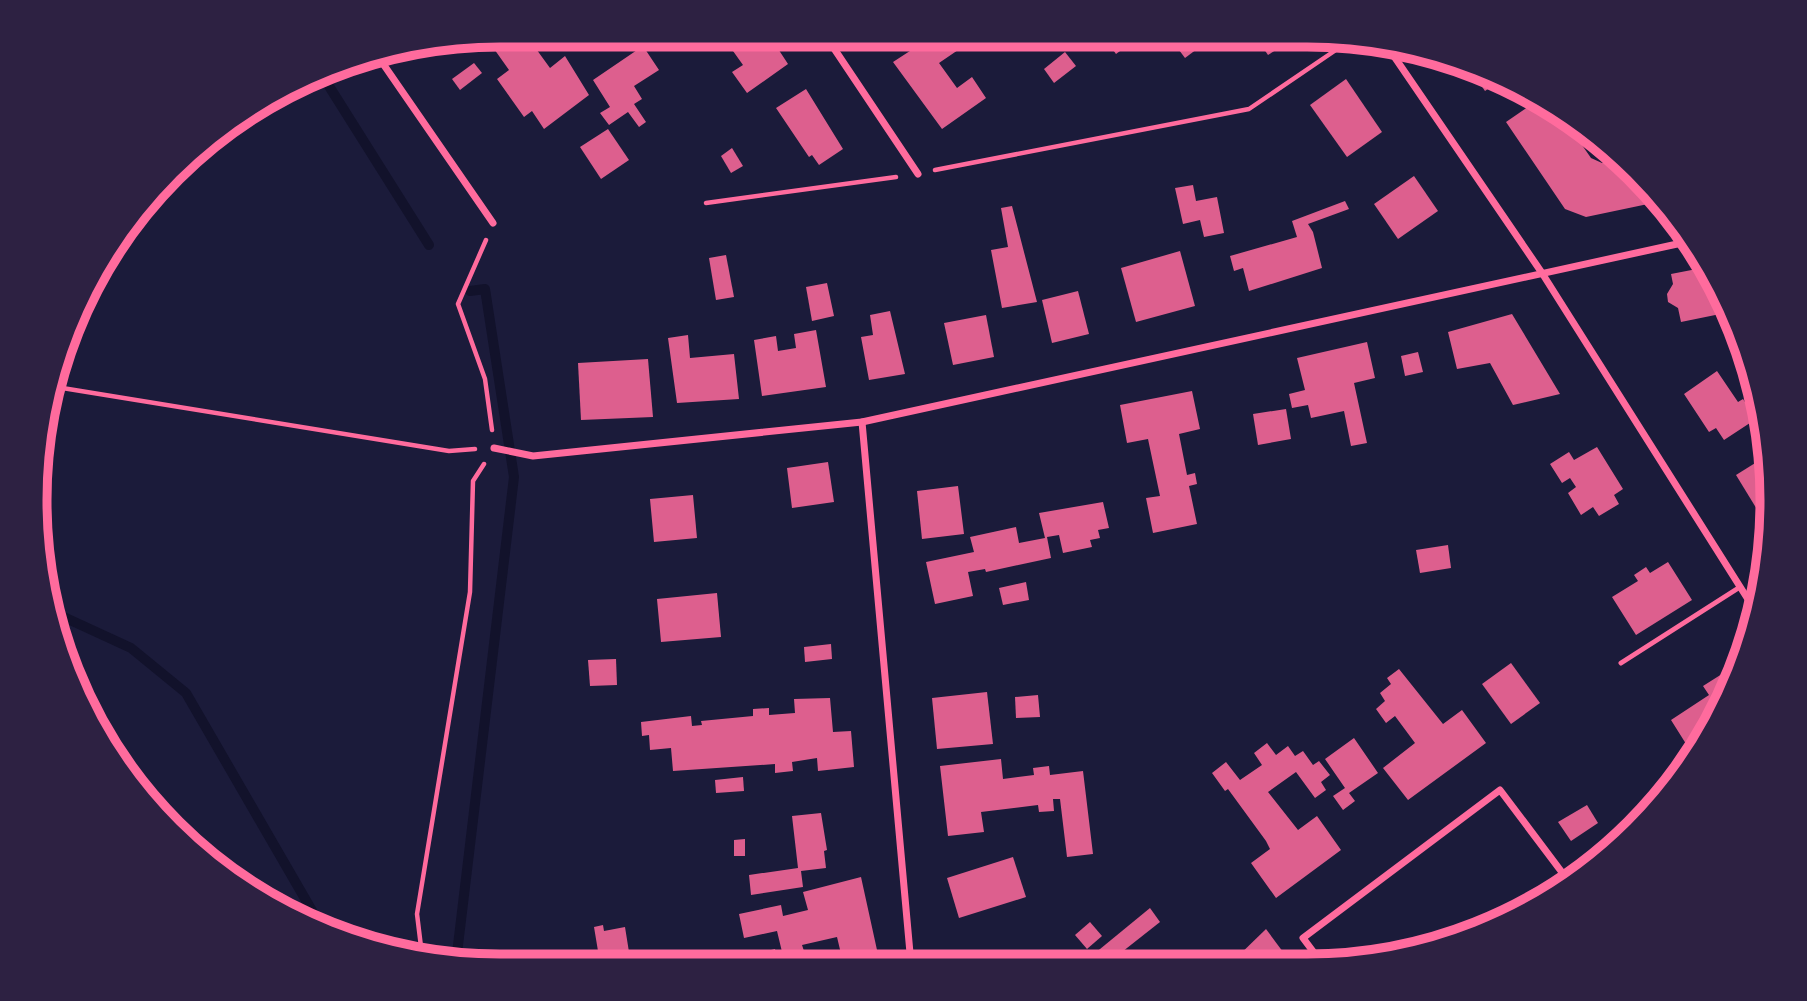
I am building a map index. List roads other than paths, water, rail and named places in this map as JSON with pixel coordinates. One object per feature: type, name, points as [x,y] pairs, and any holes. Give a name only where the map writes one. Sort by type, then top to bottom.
[{"type":"street","points":[[833,47],[918,174]]},
{"type":"street","points":[[1394,56],[1542,274],[1748,600]]},
{"type":"street","points":[[383,63],[493,223]]},
{"type":"street","points":[[494,448],[533,456],[862,422],[1679,243]]},
{"type":"street","points":[[862,422],[910,954]]},
{"type":"street","points":[[1315,954],[1303,937],[1500,790],[1563,874]]},
{"type":"lane","points":[[1621,663],[1740,587]]},
{"type":"waterway","points":[[327,82],[429,245]]},
{"type":"waterway","points":[[457,952],[514,477],[485,289],[470,291]]},
{"type":"waterway","points":[[63,617],[131,648],[186,693],[313,913]]}]
